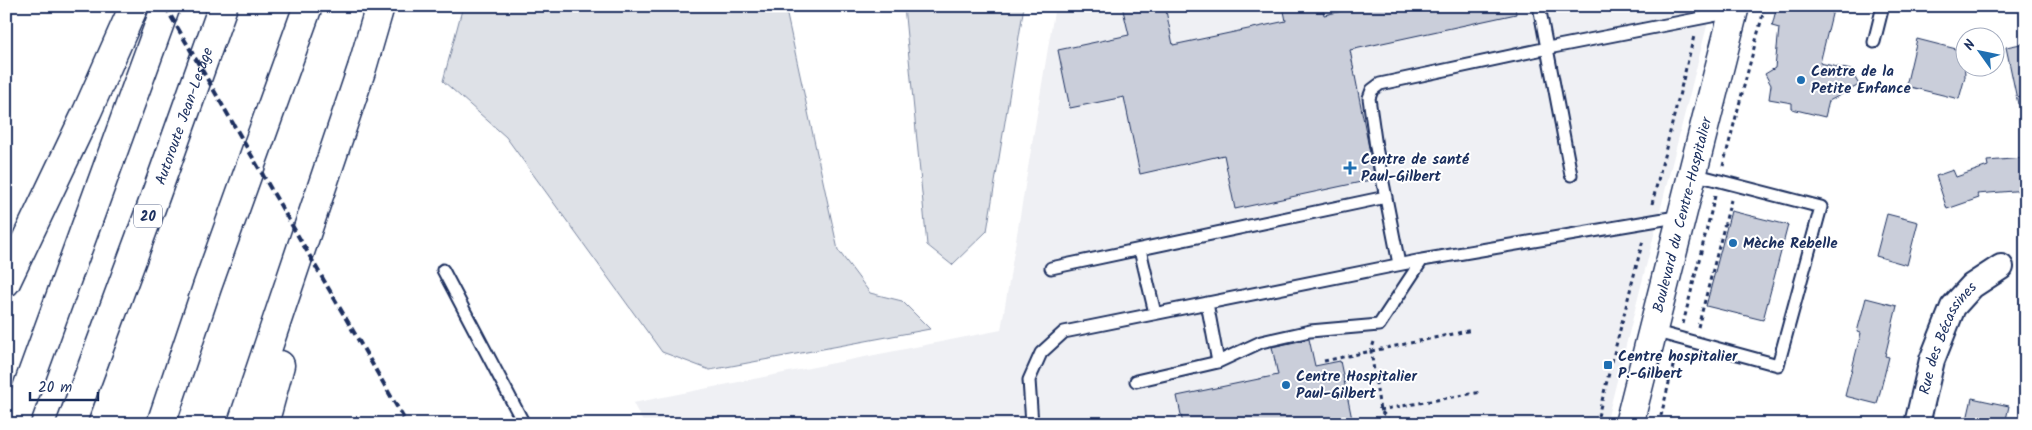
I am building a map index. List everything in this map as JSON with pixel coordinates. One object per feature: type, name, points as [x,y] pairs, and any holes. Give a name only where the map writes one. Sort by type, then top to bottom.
[{"type":"main road","points":[[6,282],[88,112],[134,6]]},
{"type":"main road","points":[[14,424],[166,6]]},
{"type":"main road","name":"Autoroute Jean-Lesage","points":[[71,424],[223,6]]},
{"type":"main road","points":[[161,424],[207,287],[308,6]]},
{"type":"main road","points":[[264,424],[324,214],[380,6]]},
{"type":"main road","name":"Boulevard du Centre-Hospitalier","points":[[1629,424],[1734,9]]},
{"type":"main road","points":[[242,424],[362,68]]},
{"type":"street","name":"Rue des Bécassines","points":[[1917,424],[1932,360],[1953,308],[1972,286],[2000,268]]},
{"type":"lane","points":[[1539,6],[1571,175]]},
{"type":"lane","points":[[1874,42],[1883,6]]},
{"type":"lane","points":[[1399,264],[1376,147],[1369,98],[1372,90],[1380,84],[1734,9]]},
{"type":"lane","points":[[1653,331],[1778,365],[1821,207],[1693,174]]},
{"type":"lane","points":[[1051,268],[1386,197]]},
{"type":"lane","points":[[1032,424],[1029,380],[1041,354],[1064,332],[1399,264],[1682,216]]},
{"type":"lane","points":[[1140,250],[1155,313]]},
{"type":"lane","points":[[1136,381],[1218,362],[1261,342],[1277,338],[1310,331],[1379,325],[1422,260]]},
{"type":"lane","points":[[443,270],[524,424]]},
{"type":"lane","points":[[1207,303],[1218,362]]},
{"type":"path","points":[[1659,424],[1719,181],[1765,6]]},
{"type":"path","points":[[1697,331],[1713,277],[1730,200]]},
{"type":"path","points":[[1379,325],[1371,351],[1380,410],[1388,419]]},
{"type":"path","points":[[1324,360],[1472,330]]},
{"type":"path","points":[[1380,410],[1481,392]]},
{"type":"shaded area","points":[[463,6],[785,6],[838,250],[870,293],[902,301],[930,329],[710,370],[662,352],[506,137],[443,81]]},
{"type":"shaded area","points":[[904,6],[1024,6],[987,231],[952,265],[927,245]]},
{"type":"shaded area","name":"Centre de santé Paul-Gilbert","points":[[1055,6],[1712,6],[1606,424],[644,424],[633,403],[1001,330]]},
{"type":"building","points":[[1122,6],[1165,6],[1173,45],[1286,21],[1283,6],[1322,6],[1324,15],[1365,6],[1515,6],[1516,14],[1350,50],[1375,179],[1235,209],[1224,155],[1140,174],[1124,97],[1070,108],[1058,50],[1129,35]]},
{"type":"building","points":[[1777,6],[1834,6],[1820,63],[1851,70],[1859,85],[1829,101],[1825,117],[1792,109],[1792,103],[1769,99],[1771,85],[1765,74],[1775,68],[1779,28],[1772,26]]},
{"type":"building","points":[[1917,39],[1954,48],[1954,78],[1965,78],[1959,99],[1906,86]]},
{"type":"building","points":[[2026,43],[2026,104],[2018,104],[2006,47]]},
{"type":"building","points":[[2024,158],[2026,190],[1977,194],[1979,198],[1947,209],[1936,176],[1953,170],[1956,177],[1988,166],[1987,161]]},
{"type":"building","points":[[1731,211],[1788,225],[1763,320],[1706,306]]},
{"type":"building","points":[[1887,214],[1918,222],[1907,265],[1876,256]]},
{"type":"building","points":[[1866,298],[1897,306],[1885,356],[1889,357],[1877,404],[1845,396],[1861,333],[1857,332]]},
{"type":"building","name":"Centre Hospitalier Paul-Gilbert","points":[[1309,339],[1315,366],[1340,361],[1353,424],[1183,424],[1177,396],[1278,375],[1272,347]]},
{"type":"building","points":[[1972,398],[2009,406],[2005,424],[1966,424]]},
{"type":"railway","points":[[165,6],[407,424]]},
{"type":"place","name":"Centre de la Petite Enfance","points":[[1801,80]]},
{"type":"place","name":"Centre de santé Paul-Gilbert","points":[[1350,168]]},
{"type":"place","name":"Mèche Rebelle","points":[[1733,243]]},
{"type":"place","name":"Centre hospitalier P.-Gilbert","points":[[1608,365]]},
{"type":"place","name":"Centre Hospitalier Paul-Gilbert","points":[[1286,385]]}]
